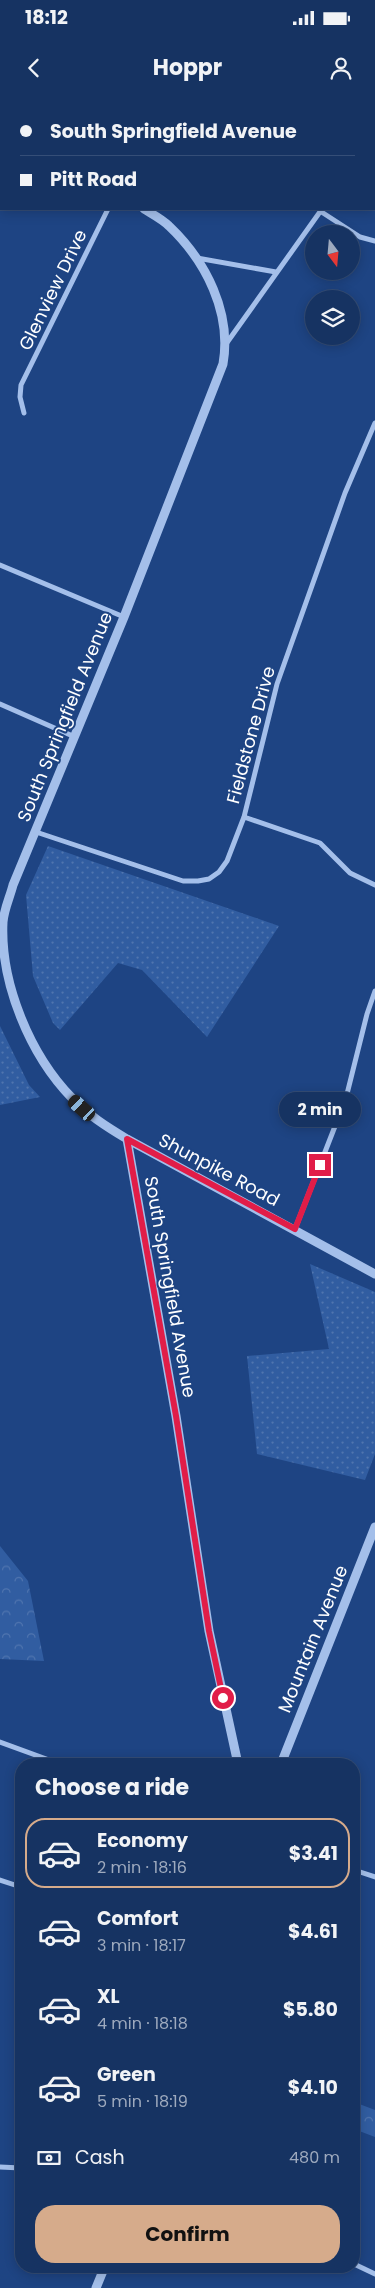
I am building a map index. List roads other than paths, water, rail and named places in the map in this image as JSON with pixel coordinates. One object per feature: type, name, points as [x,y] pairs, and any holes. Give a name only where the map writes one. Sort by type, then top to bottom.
[{"type":"street","name":"Glenview Drive","points":[[24,413],[20,397],[21,385],[108,210]]},
{"type":"street","name":"South Springfield Avenue","points":[[146,210],[168,225],[197,258],[206,275],[222,314],[226,344],[223,364],[124,617],[13,885],[3,921],[3,966],[18,1015],[29,1039],[55,1080],[92,1117],[127,1139],[176,1416],[209,1631],[237,1758]]},
{"type":"street","points":[[226,344],[321,210],[360,237],[375,241]]},
{"type":"street","points":[[197,258],[276,272]]},
{"type":"street","name":"Fieldstone Drive","points":[[36,832],[178,879],[198,881],[209,879],[223,866],[244,817],[277,684],[344,493],[375,423]]},
{"type":"street","points":[[0,566],[124,617]]},
{"type":"street","points":[[0,704],[75,737]]},
{"type":"street","points":[[244,817],[320,843],[350,874],[375,885]]},
{"type":"street","points":[[295,1229],[346,1098],[367,1014],[375,991]]},
{"type":"street","name":"Shunpike Road","points":[[127,1139],[375,1274]]},
{"type":"street","name":"Mountain Avenue","points":[[283,1758],[375,1527]]},
{"type":"street","points":[[0,1742],[44,1758]]},
{"type":"street","points":[[360,1872],[375,1878]]},
{"type":"street","points":[[0,1880],[15,1885]]},
{"type":"street","points":[[0,2167],[15,2168]]},
{"type":"street","points":[[360,2267],[375,2274]]},
{"type":"street","points":[[96,2288],[102,2273]]}]
